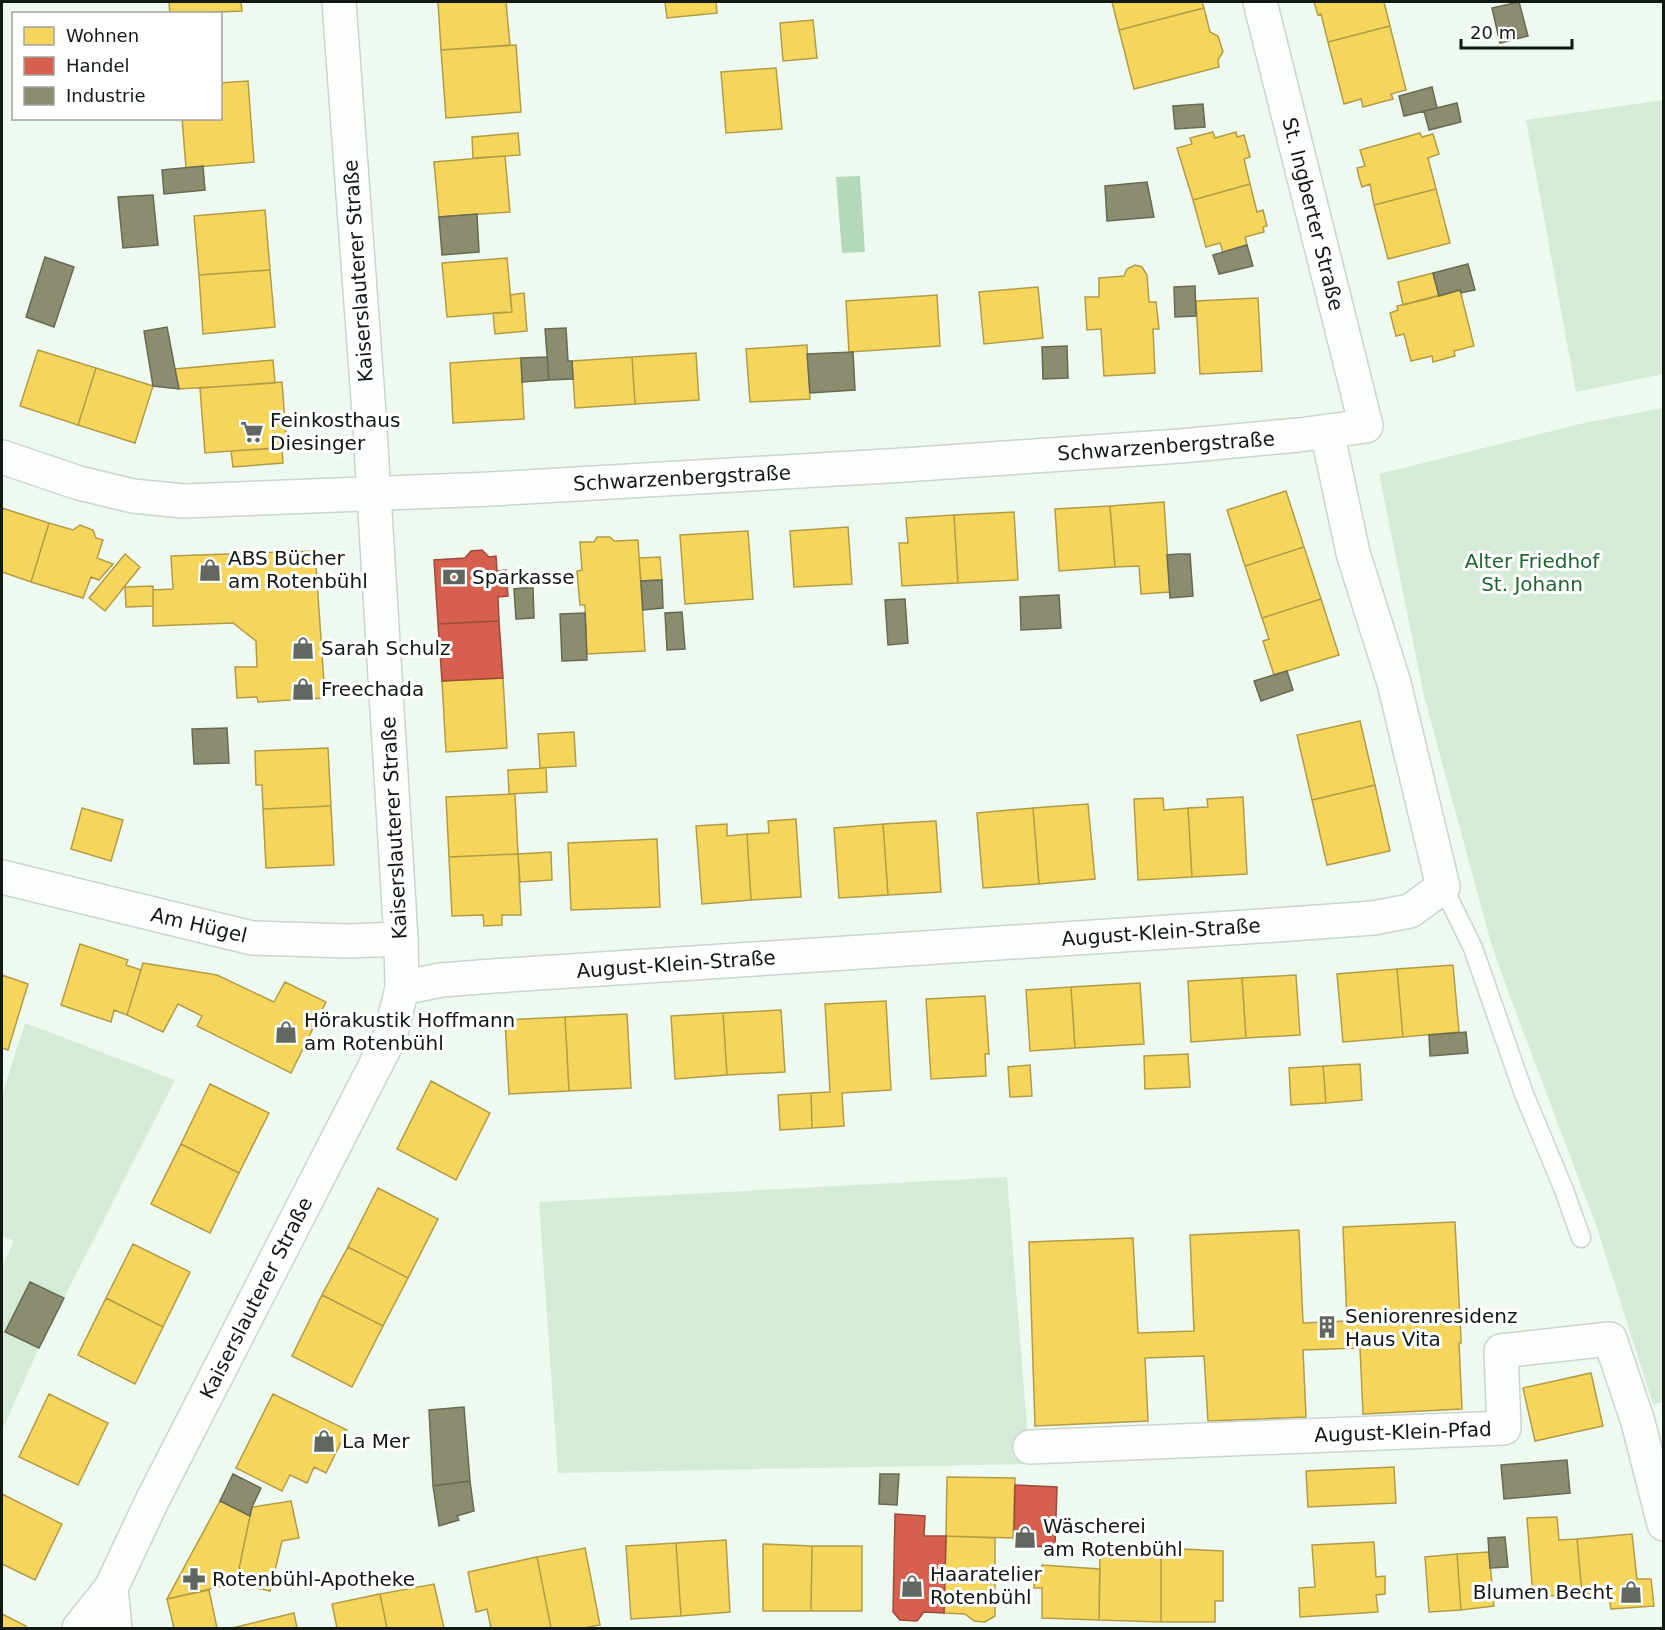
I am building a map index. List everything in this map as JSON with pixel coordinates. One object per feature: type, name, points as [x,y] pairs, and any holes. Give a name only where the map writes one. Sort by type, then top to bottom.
[{"type":"street","name":"Kaiserslauterer Straße","points":[[80,1629],[111,1588],[152,1501],[390,1037],[402,988],[401,939],[373,494],[339,2]]},
{"type":"street","name":"St. Ingberter Straße","points":[[1260,2],[1366,426]]},
{"type":"street","name":"Schwarzenbergstraße","points":[[2,457],[80,483],[133,496],[183,501],[491,489],[915,464],[1180,446],[1366,426]]},
{"type":"street","points":[[1327,431],[1353,553],[1394,683],[1443,887]]},
{"type":"street","name":"Am Hügel","points":[[2,877],[252,938],[349,941],[401,939]]},
{"type":"street","name":"August-Klein-Straße","points":[[402,988],[441,980],[493,976],[1373,918],[1410,911],[1443,887]]},
{"type":"street","name":"August-Klein-Pfad","points":[[1030,1447],[1504,1428],[1502,1351],[1610,1339],[1638,1422],[1664,1524]]},
{"type":"street","points":[[111,1588],[115,1629]]},
{"type":"lane","points":[[1443,887],[1473,948],[1524,1094],[1564,1190],[1581,1238]]},
{"type":"green space","points":[[1663,100],[1663,374],[1576,392],[1526,120]]},
{"type":"green space","name":"Alter Friedhof St. Johann","points":[[1663,408],[1664,1402],[1653,1404],[1597,1228],[1491,943],[1424,696],[1379,474],[1584,423]]},
{"type":"green space","points":[[25,1023],[175,1080],[64,1298],[30,1282],[6,1332],[39,1348],[2,1430],[2,1267],[14,1241],[2,1236],[2,1095]]},
{"type":"green space","points":[[1007,1177],[1030,1464],[558,1473],[539,1202]]},
{"type":"shaded area","points":[[860,176],[865,252],[842,253],[836,177]]},
{"type":"building: Wohnen","points":[[169,2],[241,2],[242,11],[218,12],[170,12]]},
{"type":"building: Wohnen","points":[[438,2],[506,2],[510,45],[441,50]]},
{"type":"building: Wohnen","points":[[665,2],[716,2],[717,13],[667,18]]},
{"type":"building: Wohnen","points":[[1112,2],[1202,2],[1204,8],[1119,30]]},
{"type":"building: Wohnen","points":[[1314,2],[1384,2],[1390,26],[1328,42],[1321,14],[1318,15]]},
{"type":"building: Wohnen","points":[[1204,8],[1210,32],[1218,36],[1223,52],[1218,60],[1219,67],[1134,89],[1119,30]]},
{"type":"building: Wohnen","points":[[813,20],[817,58],[783,61],[780,23]]},
{"type":"building: Wohnen","points":[[1390,26],[1406,90],[1391,94],[1393,99],[1363,107],[1361,99],[1344,104],[1328,42]]},
{"type":"building: Wohnen","points":[[516,45],[521,112],[446,118],[441,50]]},
{"type":"building: Wohnen","points":[[776,68],[782,129],[726,133],[721,72]]},
{"type":"building: Wohnen","points":[[248,81],[254,162],[186,168],[182,120],[222,120],[222,83]]},
{"type":"building: Wohnen","points":[[1213,132],[1215,138],[1236,132],[1237,137],[1244,135],[1250,157],[1244,159],[1250,184],[1193,200],[1177,148],[1192,144],[1190,138]]},
{"type":"building: Wohnen","points":[[518,133],[520,155],[473,158],[472,137]]},
{"type":"building: Wohnen","points":[[1420,133],[1422,137],[1433,134],[1439,154],[1428,158],[1436,189],[1374,205],[1370,184],[1362,187],[1359,177],[1357,168],[1365,166],[1360,150]]},
{"type":"building: Wohnen","points":[[505,156],[510,212],[439,217],[434,162]]},
{"type":"building: Wohnen","points":[[1250,184],[1257,212],[1263,210],[1267,226],[1263,227],[1264,232],[1245,237],[1247,245],[1223,252],[1220,243],[1206,247],[1193,200]]},
{"type":"building: Wohnen","points":[[1436,189],[1450,243],[1388,259],[1374,205]]},
{"type":"building: Wohnen","points":[[265,210],[270,270],[199,275],[194,216]]},
{"type":"building: Wohnen","points":[[507,258],[512,312],[447,317],[442,263]]},
{"type":"building: Wohnen","points":[[1135,265],[1142,267],[1147,275],[1149,302],[1156,302],[1159,329],[1153,329],[1155,373],[1104,376],[1101,329],[1087,330],[1085,297],[1099,297],[1099,278],[1124,276],[1127,269]]},
{"type":"building: Wohnen","points":[[270,270],[275,327],[203,334],[199,275]]},
{"type":"building: Wohnen","points":[[1433,273],[1439,296],[1403,305],[1398,282]]},
{"type":"building: Wohnen","points":[[1038,287],[1043,338],[984,344],[979,292]]},
{"type":"building: Wohnen","points":[[1460,290],[1474,346],[1454,351],[1455,356],[1433,362],[1432,356],[1411,361],[1404,334],[1396,336],[1390,313],[1398,310],[1397,306]]},
{"type":"building: Wohnen","points":[[524,293],[527,331],[495,334],[493,313],[512,312],[510,295]]},
{"type":"building: Wohnen","points":[[937,295],[940,346],[849,352],[846,301]]},
{"type":"building: Wohnen","points":[[1258,298],[1262,371],[1200,374],[1196,301]]},
{"type":"building: Wohnen","points":[[807,345],[810,399],[750,402],[746,349]]},
{"type":"building: Wohnen","points":[[38,350],[96,368],[78,425],[20,406]]},
{"type":"building: Wohnen","points":[[696,353],[699,400],[635,404],[632,357]]},
{"type":"building: Wohnen","points":[[632,357],[635,404],[575,408],[572,361]]},
{"type":"building: Wohnen","points":[[521,358],[524,419],[453,423],[450,363]]},
{"type":"building: Wohnen","points":[[273,360],[275,383],[179,389],[175,369]]},
{"type":"building: Wohnen","points":[[96,368],[153,386],[135,443],[78,425]]},
{"type":"building: Wohnen","points":[[282,382],[287,447],[205,453],[200,388]]},
{"type":"building: Wohnen","points":[[282,448],[283,463],[233,467],[231,451]]},
{"type":"building: Wohnen","points":[[1286,491],[1304,547],[1245,566],[1227,510]]},
{"type":"building: Wohnen","points":[[1164,502],[1170,592],[1141,594],[1139,566],[1115,567],[1110,506]]},
{"type":"building: Wohnen","points":[[1110,506],[1115,567],[1059,571],[1055,509]]},
{"type":"building: Wohnen","points":[[2,508],[49,523],[31,582],[2,572]]},
{"type":"building: Wohnen","points":[[1014,512],[1018,580],[958,583],[954,515]]},
{"type":"building: Wohnen","points":[[954,515],[958,583],[902,586],[899,543],[908,543],[906,518]]},
{"type":"building: Wohnen","points":[[49,523],[73,530],[80,525],[93,530],[96,538],[103,540],[97,558],[113,564],[99,580],[91,577],[83,598],[31,582]]},
{"type":"building: Wohnen","points":[[848,527],[852,584],[794,587],[790,531]]},
{"type":"building: Wohnen","points":[[748,531],[753,599],[685,604],[680,535]]},
{"type":"building: Wohnen","points":[[597,537],[610,537],[614,541],[638,540],[645,651],[587,654],[585,605],[580,605],[577,571],[582,570],[580,542],[594,542]]},
{"type":"building: Wohnen","points":[[1304,547],[1321,599],[1262,618],[1245,566]]},
{"type":"building: Wohnen","points":[[315,551],[325,698],[258,702],[257,697],[237,698],[235,667],[257,667],[256,641],[233,623],[153,626],[153,590],[173,589],[171,556]]},
{"type":"building: Wohnen","points":[[125,554],[140,567],[105,611],[89,598]]},
{"type":"building: Wohnen","points":[[660,557],[662,580],[641,581],[639,558]]},
{"type":"building: Wohnen","points":[[153,586],[153,606],[126,607],[125,587]]},
{"type":"building: Wohnen","points":[[1321,599],[1339,655],[1274,675],[1263,641],[1269,639],[1262,618]]},
{"type":"building: Wohnen","points":[[503,678],[507,748],[446,752],[442,681]]},
{"type":"building: Wohnen","points":[[1360,721],[1375,785],[1312,800],[1297,735]]},
{"type":"building: Wohnen","points":[[574,732],[576,766],[540,768],[538,734]]},
{"type":"building: Wohnen","points":[[328,748],[331,806],[263,809],[262,785],[256,785],[255,751]]},
{"type":"building: Wohnen","points":[[546,768],[547,792],[509,794],[508,770]]},
{"type":"building: Wohnen","points":[[1375,785],[1390,851],[1327,865],[1312,800]]},
{"type":"building: Wohnen","points":[[515,794],[518,854],[449,857],[446,797]]},
{"type":"building: Wohnen","points":[[1243,797],[1247,874],[1192,877],[1188,808],[1208,807],[1207,799]]},
{"type":"building: Wohnen","points":[[1163,798],[1164,810],[1188,808],[1192,877],[1138,880],[1134,799]]},
{"type":"building: Wohnen","points":[[1088,804],[1095,879],[1039,884],[1033,808]]},
{"type":"building: Wohnen","points":[[331,806],[334,865],[266,868],[263,809]]},
{"type":"building: Wohnen","points":[[82,808],[123,820],[111,861],[71,849]]},
{"type":"building: Wohnen","points":[[1033,808],[1039,884],[983,888],[977,813]]},
{"type":"building: Wohnen","points":[[796,819],[801,897],[751,900],[747,834],[769,833],[768,821]]},
{"type":"building: Wohnen","points":[[936,821],[941,892],[888,895],[883,824]]},
{"type":"building: Wohnen","points":[[727,824],[727,836],[747,834],[751,900],[702,904],[696,826]]},
{"type":"building: Wohnen","points":[[883,824],[888,895],[839,898],[834,828]]},
{"type":"building: Wohnen","points":[[657,839],[660,907],[571,910],[568,843]]},
{"type":"building: Wohnen","points":[[551,852],[552,880],[520,882],[518,854]]},
{"type":"building: Wohnen","points":[[518,854],[521,915],[502,915],[502,925],[484,926],[483,915],[452,916],[449,857]]},
{"type":"building: Wohnen","points":[[80,944],[128,960],[126,965],[141,970],[127,1015],[114,1010],[111,1022],[61,1005]]},
{"type":"building: Wohnen","points":[[143,963],[217,975],[274,1002],[285,982],[326,1002],[291,1073],[197,1026],[202,1016],[178,1004],[163,1032],[127,1015]]},
{"type":"building: Wohnen","points":[[1453,965],[1459,1032],[1403,1037],[1397,969]]},
{"type":"building: Wohnen","points":[[1397,969],[1403,1037],[1343,1042],[1337,974]]},
{"type":"building: Wohnen","points":[[2,975],[28,984],[8,1050],[2,1048]]},
{"type":"building: Wohnen","points":[[1296,975],[1300,1035],[1246,1038],[1242,978]]},
{"type":"building: Wohnen","points":[[1242,978],[1246,1038],[1191,1042],[1188,981]]},
{"type":"building: Wohnen","points":[[1140,983],[1144,1044],[1075,1048],[1071,987]]},
{"type":"building: Wohnen","points":[[1071,987],[1075,1048],[1030,1051],[1026,990]]},
{"type":"building: Wohnen","points":[[985,996],[989,1054],[985,1054],[986,1076],[931,1079],[926,999]]},
{"type":"building: Wohnen","points":[[886,1001],[891,1090],[842,1093],[844,1126],[812,1128],[811,1093],[830,1092],[825,1004]]},
{"type":"building: Wohnen","points":[[781,1010],[785,1072],[727,1075],[723,1013]]},
{"type":"building: Wohnen","points":[[723,1013],[727,1075],[675,1079],[671,1016]]},
{"type":"building: Wohnen","points":[[627,1014],[631,1088],[569,1091],[565,1017]]},
{"type":"building: Wohnen","points":[[565,1017],[569,1091],[509,1094],[505,1020]]},
{"type":"building: Wohnen","points":[[1188,1054],[1190,1087],[1145,1089],[1144,1056]]},
{"type":"building: Wohnen","points":[[1360,1064],[1362,1100],[1326,1103],[1323,1066]]},
{"type":"building: Wohnen","points":[[1030,1065],[1032,1096],[1010,1097],[1008,1067]]},
{"type":"building: Wohnen","points":[[1323,1066],[1326,1103],[1291,1105],[1289,1068]]},
{"type":"building: Wohnen","points":[[431,1081],[490,1113],[456,1180],[397,1149]]},
{"type":"building: Wohnen","points":[[210,1084],[269,1113],[239,1173],[181,1144]]},
{"type":"building: Wohnen","points":[[811,1093],[812,1128],[780,1130],[778,1095]]},
{"type":"building: Wohnen","points":[[181,1144],[239,1173],[210,1233],[151,1204]]},
{"type":"building: Wohnen","points":[[378,1188],[438,1219],[408,1278],[348,1247]]},
{"type":"building: Wohnen","name":"Seniorenresidenz Haus Vita","points":[[1455,1222],[1462,1409],[1363,1414],[1360,1348],[1303,1350],[1306,1417],[1208,1421],[1204,1356],[1145,1358],[1148,1421],[1035,1426],[1029,1242],[1133,1238],[1138,1333],[1194,1331],[1190,1235],[1299,1230],[1303,1323],[1347,1321],[1343,1227]]},
{"type":"building: Wohnen","points":[[133,1244],[190,1272],[163,1327],[106,1298]]},
{"type":"building: Wohnen","points":[[348,1247],[408,1278],[383,1326],[322,1295]]},
{"type":"building: Wohnen","points":[[322,1295],[383,1326],[352,1387],[292,1356]]},
{"type":"building: Wohnen","points":[[106,1298],[163,1327],[135,1384],[78,1355]]},
{"type":"building: Wohnen","points":[[1591,1373],[1603,1426],[1535,1441],[1523,1388]]},
{"type":"building: Wohnen","points":[[49,1394],[108,1423],[78,1485],[19,1457]]},
{"type":"building: Wohnen","points":[[273,1394],[347,1430],[326,1473],[314,1467],[307,1483],[290,1475],[282,1491],[236,1468]]},
{"type":"building: Wohnen","points":[[1394,1467],[1396,1503],[1308,1507],[1306,1471]]},
{"type":"building: Wohnen","points":[[947,1477],[1015,1478],[1013,1538],[946,1536]]},
{"type":"building: Wohnen","points":[[2,1494],[62,1524],[35,1580],[2,1564]]},
{"type":"building: Wohnen","points":[[220,1501],[250,1516],[236,1583],[167,1599]]},
{"type":"building: Wohnen","points":[[291,1501],[299,1538],[282,1541],[270,1591],[236,1583],[252,1507]]},
{"type":"building: Wohnen","points":[[1557,1517],[1559,1540],[1577,1539],[1582,1594],[1533,1597],[1527,1518]]},
{"type":"building: Wohnen","points":[[1632,1534],[1637,1579],[1651,1579],[1654,1606],[1611,1609],[1608,1592],[1582,1594],[1577,1539]]},
{"type":"building: Wohnen","points":[[946,1536],[995,1538],[995,1616],[985,1622],[974,1621],[965,1614],[944,1613]]},
{"type":"building: Wohnen","points":[[726,1540],[730,1612],[681,1616],[676,1543]]},
{"type":"building: Wohnen","points":[[1374,1542],[1376,1577],[1385,1576],[1385,1594],[1376,1595],[1378,1612],[1300,1617],[1299,1588],[1315,1587],[1312,1545]]},
{"type":"building: Wohnen","points":[[676,1543],[681,1616],[631,1619],[626,1546]]},
{"type":"building: Wohnen","points":[[763,1544],[812,1546],[811,1611],[763,1611]]},
{"type":"building: Wohnen","points":[[812,1546],[862,1546],[862,1611],[811,1611]]},
{"type":"building: Wohnen","points":[[585,1548],[600,1625],[583,1628],[551,1628],[537,1557]]},
{"type":"building: Wohnen","points":[[1100,1548],[1161,1548],[1161,1622],[1099,1620]]},
{"type":"building: Wohnen","points":[[1161,1548],[1223,1551],[1223,1601],[1215,1601],[1215,1622],[1161,1622]]},
{"type":"building: Wohnen","points":[[1489,1552],[1494,1606],[1461,1610],[1457,1554]]},
{"type":"building: Wohnen","points":[[1457,1554],[1461,1610],[1429,1612],[1425,1557]]},
{"type":"building: Wohnen","points":[[537,1557],[551,1628],[491,1628],[487,1609],[476,1612],[468,1572]]},
{"type":"building: Wohnen","points":[[1042,1565],[1100,1569],[1099,1620],[1042,1618],[1042,1588],[1034,1588],[1034,1571],[1042,1571]]},
{"type":"building: Wohnen","points":[[434,1584],[444,1628],[387,1628],[380,1594]]},
{"type":"building: Wohnen","points":[[209,1590],[217,1628],[174,1628],[167,1599]]},
{"type":"building: Wohnen","points":[[380,1594],[387,1628],[337,1628],[332,1604]]},
{"type":"building: Wohnen","points":[[294,1613],[297,1628],[232,1628]]},
{"type":"building: Wohnen","points":[[2,1614],[26,1626],[25,1628],[2,1628]]},
{"type":"building: Handel","points":[[482,550],[489,557],[496,556],[497,571],[506,570],[508,596],[498,597],[499,621],[438,624],[434,560],[465,558],[471,551]]},
{"type":"building: Handel","points":[[499,621],[503,678],[442,681],[438,624]]},
{"type":"building: Handel","points":[[1015,1485],[1057,1487],[1055,1547],[1014,1546]]},
{"type":"building: Handel","points":[[895,1514],[925,1516],[924,1536],[946,1536],[944,1613],[924,1612],[917,1621],[900,1620],[893,1612]]},
{"type":"building: Industrie","points":[[1519,2],[1528,36],[1500,43],[1492,8]]},
{"type":"building: Industrie","points":[[1432,87],[1437,108],[1404,116],[1399,96]]},
{"type":"building: Industrie","points":[[1457,103],[1461,122],[1429,130],[1424,111]]},
{"type":"building: Industrie","points":[[1203,104],[1205,127],[1175,129],[1173,106]]},
{"type":"building: Industrie","points":[[203,166],[205,190],[164,194],[162,170]]},
{"type":"building: Industrie","points":[[1147,182],[1154,217],[1107,221],[1105,186]]},
{"type":"building: Industrie","points":[[153,195],[158,245],[123,248],[118,197]]},
{"type":"building: Industrie","points":[[477,214],[479,252],[442,255],[439,217]]},
{"type":"building: Industrie","points":[[1247,245],[1253,266],[1219,274],[1213,255]]},
{"type":"building: Industrie","points":[[45,257],[74,267],[54,327],[26,317]]},
{"type":"building: Industrie","points":[[1468,264],[1475,290],[1461,293],[1460,290],[1439,296],[1433,273]]},
{"type":"building: Industrie","points":[[1195,286],[1196,316],[1175,317],[1174,287]]},
{"type":"building: Industrie","points":[[167,327],[179,389],[153,386],[144,331]]},
{"type":"building: Industrie","points":[[566,328],[568,361],[572,361],[573,379],[549,380],[545,329]]},
{"type":"building: Industrie","points":[[1067,346],[1068,378],[1043,379],[1042,347]]},
{"type":"building: Industrie","points":[[853,352],[855,390],[810,393],[807,354]]},
{"type":"building: Industrie","points":[[547,357],[549,380],[522,382],[521,358]]},
{"type":"building: Industrie","points":[[1190,554],[1193,596],[1170,598],[1167,555]]},
{"type":"building: Industrie","points":[[662,580],[663,608],[643,610],[641,581]]},
{"type":"building: Industrie","points":[[533,588],[534,618],[516,619],[514,589]]},
{"type":"building: Industrie","points":[[1059,595],[1061,628],[1021,630],[1020,597]]},
{"type":"building: Industrie","points":[[905,599],[908,643],[888,645],[885,600]]},
{"type":"building: Industrie","points":[[682,612],[685,649],[667,650],[665,613]]},
{"type":"building: Industrie","points":[[585,613],[587,660],[562,661],[560,614]]},
{"type":"building: Industrie","points":[[1287,671],[1293,690],[1261,701],[1254,681]]},
{"type":"building: Industrie","points":[[227,728],[229,763],[194,764],[192,729]]},
{"type":"building: Industrie","points":[[1466,1032],[1468,1053],[1430,1056],[1429,1035]]},
{"type":"building: Industrie","points":[[30,1282],[64,1298],[39,1348],[5,1332]]},
{"type":"building: Industrie","points":[[464,1407],[470,1481],[433,1486],[429,1410]]},
{"type":"building: Industrie","points":[[1567,1460],[1570,1493],[1504,1499],[1501,1465]]},
{"type":"building: Industrie","points":[[233,1474],[261,1488],[250,1516],[220,1501]]},
{"type":"building: Industrie","points":[[880,1474],[899,1474],[897,1505],[879,1504]]},
{"type":"building: Industrie","points":[[470,1481],[474,1511],[457,1516],[459,1520],[439,1526],[433,1486]]},
{"type":"building: Industrie","points":[[1505,1537],[1508,1567],[1490,1568],[1488,1538]]},
{"type":"place","name":"Feinkosthaus Diesinger","points":[[252,432]]},
{"type":"place","name":"ABS Bücher am Rotenbühl","points":[[210,570]]},
{"type":"place","name":"Sparkasse","points":[[454,577]]},
{"type":"place","name":"Sarah Schulz","points":[[303,648]]},
{"type":"place","name":"Freechada","points":[[303,689]]},
{"type":"place","name":"Hörakustik Hoffmann am Rotenbühl","points":[[286,1032]]},
{"type":"place","name":"Seniorenresidenz Haus Vita","points":[[1327,1327]]},
{"type":"place","name":"La Mer","points":[[324,1441]]},
{"type":"place","name":"Wäscherei am Rotenbühl","points":[[1025,1537]]},
{"type":"place","name":"Rotenbühl-Apotheke","points":[[194,1579]]},
{"type":"place","name":"Haaratelier Rotenbühl","points":[[912,1586]]},
{"type":"place","name":"Blumen Becht","points":[[1631,1592]]}]
